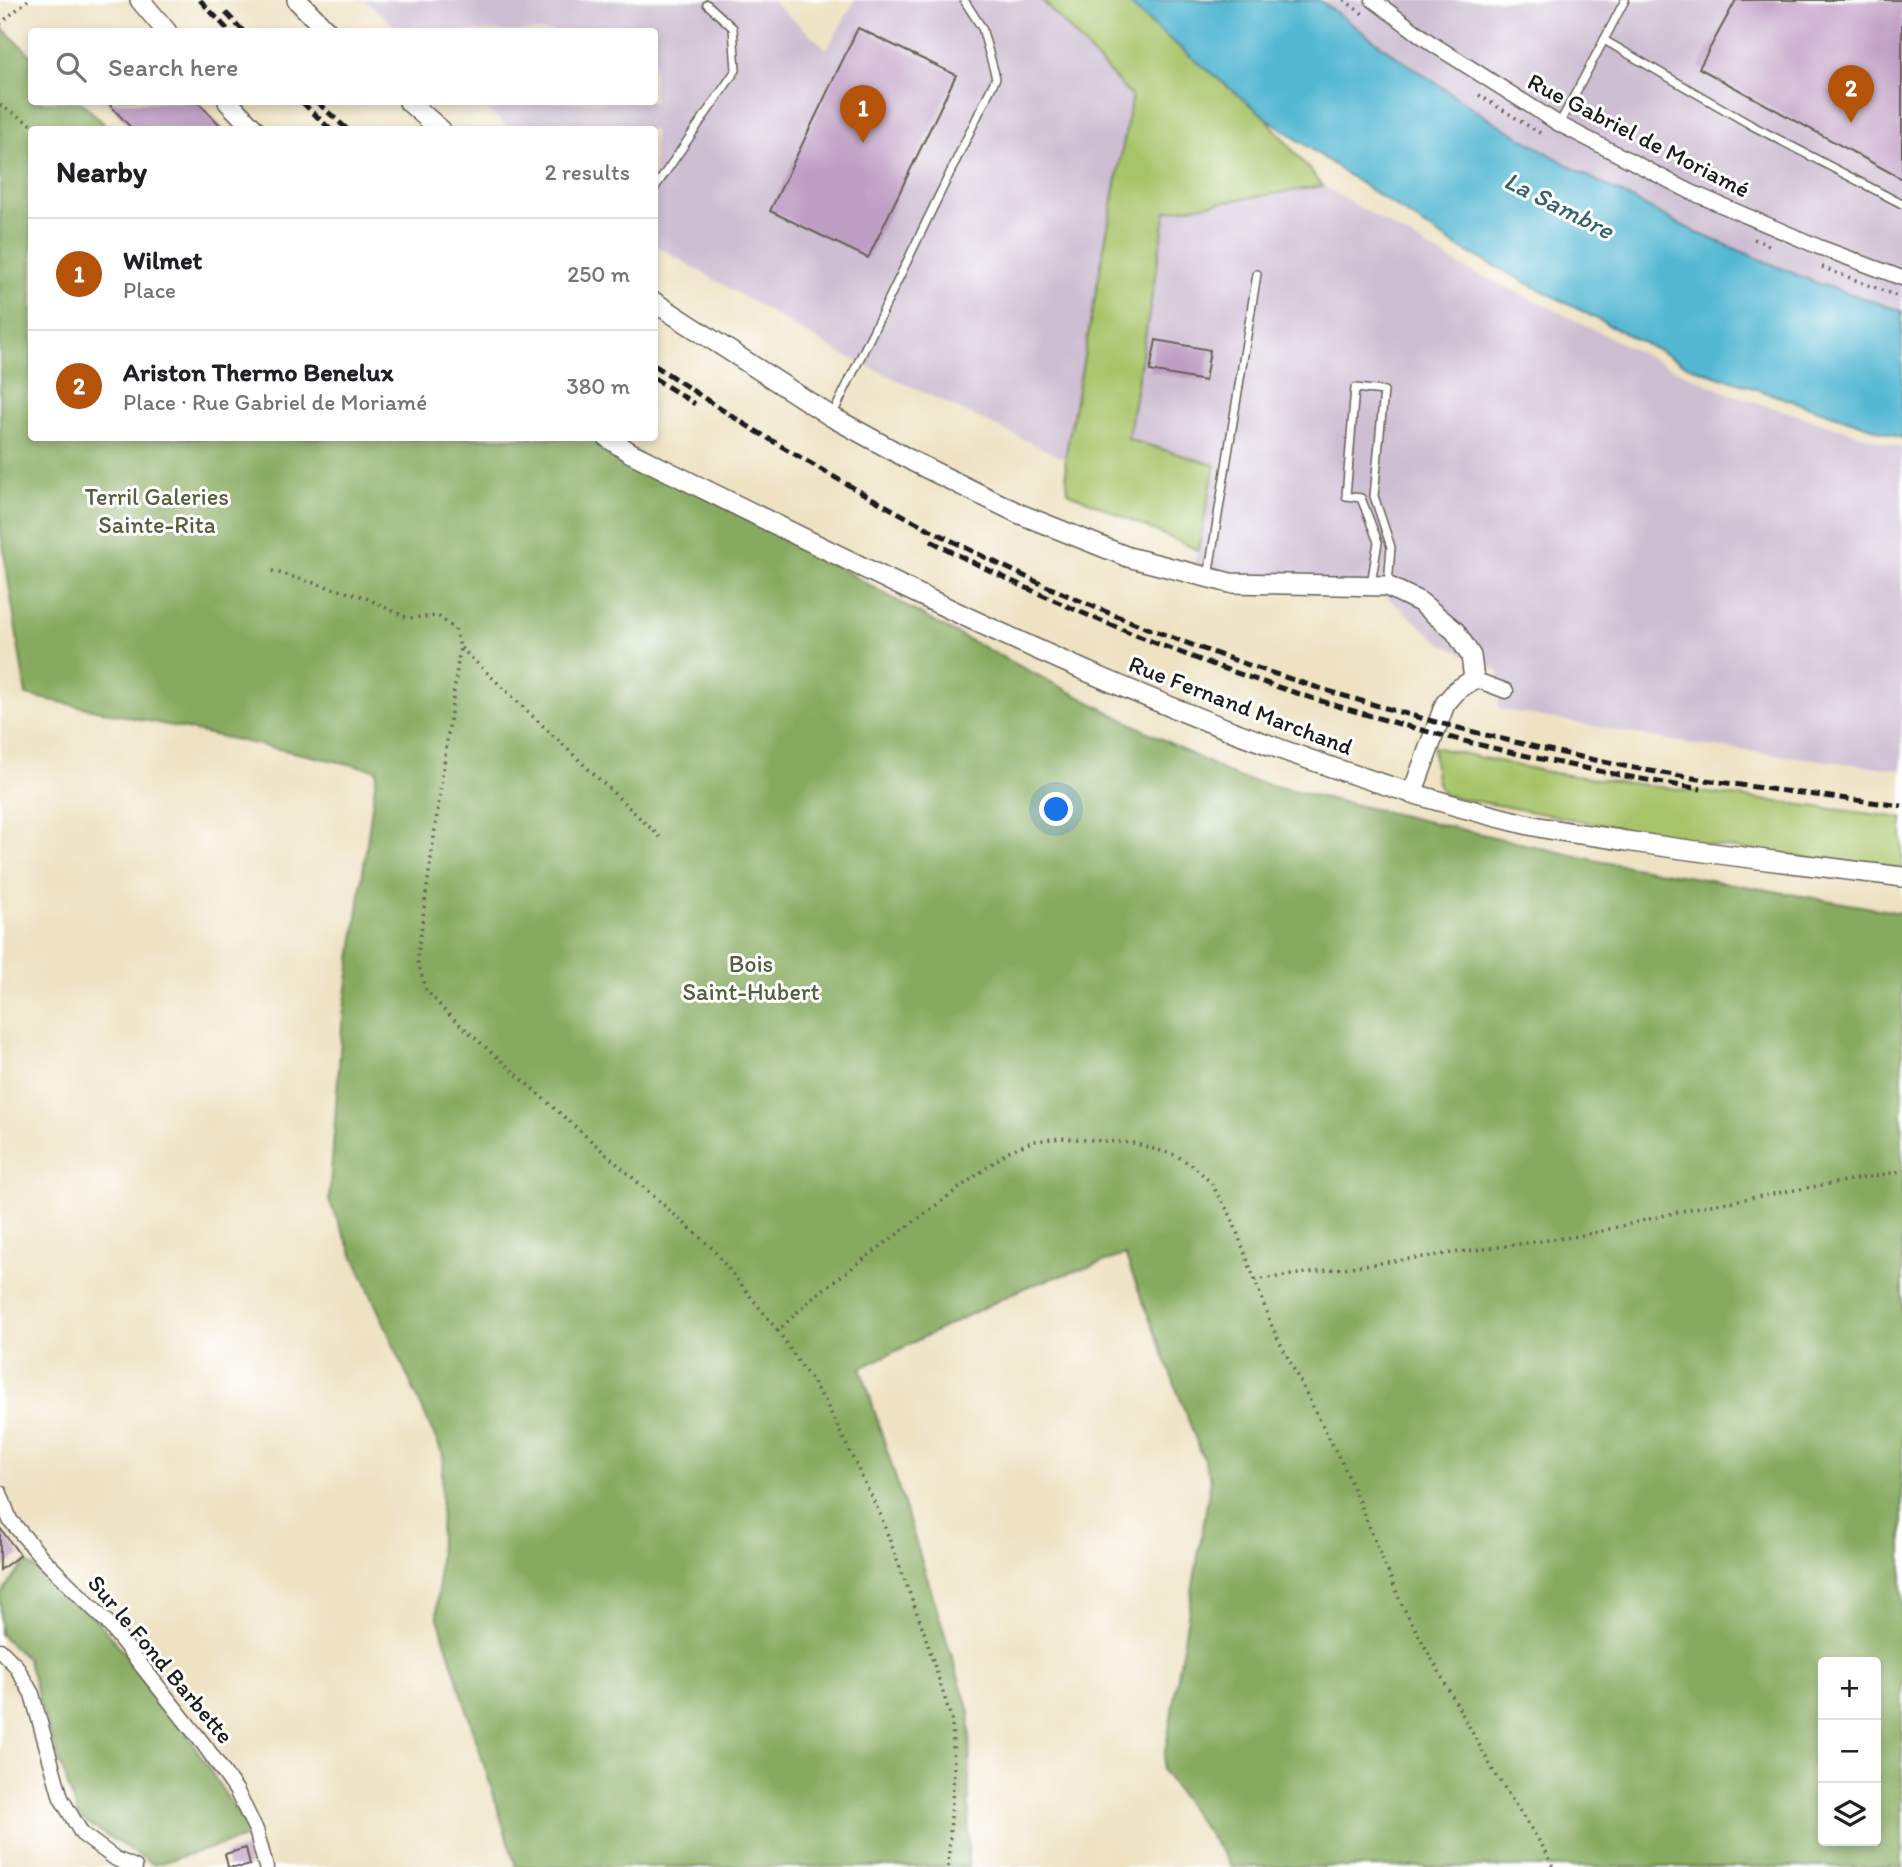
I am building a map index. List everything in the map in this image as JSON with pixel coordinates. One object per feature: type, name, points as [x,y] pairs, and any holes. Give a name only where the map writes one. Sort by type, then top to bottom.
[{"type":"street","points":[[140,0],[164,28]]},
{"type":"street","points":[[297,0],[324,28]]},
{"type":"street","name":"Rue Gabriel de Moriamé","points":[[1373,0],[1431,43],[1559,124],[1691,192],[1819,247],[1902,278]]},
{"type":"street","points":[[231,105],[251,126]]},
{"type":"street","points":[[413,105],[437,126]]},
{"type":"street","points":[[658,305],[832,417],[914,462],[1020,514],[1129,557],[1230,583],[1379,586],[1420,602],[1455,631],[1471,656],[1474,679]]},
{"type":"street","name":"Rue Fernand Marchand","points":[[613,441],[631,453],[862,567],[1073,666],[1258,741],[1412,794],[1529,825],[1659,846],[1902,877]]},
{"type":"street","points":[[1412,794],[1445,704],[1457,690],[1474,679]]},
{"type":"street","points":[[1474,679],[1506,691]]},
{"type":"street","name":"Sur le Fond Barbette","points":[[0,1493],[10,1520],[44,1560],[107,1622],[221,1768],[236,1790],[256,1830],[266,1867]]},
{"type":"street","points":[[0,1650],[16,1666],[32,1694],[61,1798],[82,1834],[116,1858],[135,1867]]},
{"type":"lane","points":[[832,417],[996,78],[982,28],[964,0]]},
{"type":"lane","points":[[1559,124],[1625,0]]},
{"type":"lane","points":[[658,183],[736,70],[733,29],[707,4]]},
{"type":"lane","points":[[1604,40],[1751,125],[1902,204]]},
{"type":"lane","points":[[1208,578],[1257,274]]},
{"type":"lane","points":[[1354,388],[1384,391],[1374,496],[1391,547],[1379,586],[1378,542],[1361,498],[1346,496],[1354,388]]},
{"type":"path","points":[[0,24],[28,0]]},
{"type":"path","points":[[0,105],[34,126]]},
{"type":"path","points":[[272,571],[364,597],[408,618],[438,616],[455,629],[460,647],[417,960],[426,990],[446,1012],[712,1248],[778,1331],[825,1401],[874,1501],[928,1643],[952,1721],[954,1769],[948,1867]]},
{"type":"path","points":[[460,647],[660,837]]},
{"type":"path","points":[[778,1331],[813,1297],[1009,1151],[1034,1141],[1062,1138],[1133,1143],[1175,1155],[1194,1166],[1212,1183],[1231,1216],[1273,1329],[1345,1469],[1401,1603],[1494,1772],[1547,1853],[1553,1867]]},
{"type":"path","points":[[1255,1280],[1585,1236],[1693,1208],[1902,1171]]},
{"type":"shaded area","points":[[365,0],[771,0],[827,49],[855,0],[1042,0],[1132,97],[1065,459],[838,352],[658,247],[658,126],[507,126],[482,105],[658,105],[658,28],[397,28]]},
{"type":"shaded area","points":[[1319,0],[1902,0],[1902,311],[1814,282],[1695,232],[1580,172],[1483,115]]},
{"type":"shaded area","points":[[1323,186],[1456,264],[1667,366],[1730,394],[1902,448],[1902,770],[1690,744],[1499,709],[1499,672],[1441,643],[1388,598],[1194,565],[1215,465],[1128,439],[1166,211]]},
{"type":"green space","points":[[1042,0],[1126,0],[1264,116],[1323,186],[1166,211],[1128,439],[1215,465],[1198,550],[1068,492],[1065,459],[1132,97]]},
{"type":"green space","name":"Bois Saint-Hubert","points":[[0,26],[28,52],[28,105],[84,105],[107,126],[28,126],[28,441],[616,441],[940,625],[1236,777],[1598,861],[1902,913],[1902,1867],[1232,1867],[1162,1770],[1211,1479],[1125,1255],[1026,1287],[861,1368],[970,1714],[968,1867],[516,1867],[437,1615],[443,1455],[329,1201],[342,1025],[377,770],[26,695],[0,526]]},
{"type":"green space","points":[[1433,747],[1552,773],[1902,818],[1902,870],[1709,845],[1444,795],[1436,780]]},
{"type":"green space","points":[[26,1562],[84,1605],[167,1703],[252,1836],[154,1865],[79,1818],[27,1659],[0,1634],[0,1595]]},
{"type":"water","name":"La Sambre","points":[[1126,0],[1319,0],[1483,115],[1580,172],[1695,232],[1814,282],[1902,311],[1902,438],[1688,366],[1452,244],[1264,116]]},
{"type":"building","points":[[1736,0],[1902,0],[1902,179],[1699,68]]},
{"type":"building","points":[[858,28],[956,75],[868,258],[770,211]]},
{"type":"building","points":[[110,105],[201,105],[221,126],[129,126]]},
{"type":"building","points":[[1156,340],[1210,350],[1205,381],[1150,371]]},
{"type":"building","points":[[0,1528],[20,1555],[0,1570]]},
{"type":"building","points":[[246,1848],[250,1865],[228,1867],[225,1854]]},
{"type":"railway","points":[[200,0],[226,28]]},
{"type":"railway","points":[[226,13],[240,28]]},
{"type":"railway","points":[[305,105],[327,126]]},
{"type":"railway","points":[[320,105],[344,126]]},
{"type":"railway","points":[[658,368],[799,457],[976,553],[1114,615],[1240,662],[1368,703],[1563,753],[1697,779],[1902,806]]},
{"type":"railway","points":[[658,381],[695,404]]},
{"type":"railway","points":[[931,541],[1022,586],[1115,627],[1306,696],[1403,725],[1502,750],[1701,789]]},
{"type":"place","name":"Ariston Thermo Benelux","points":[[1851,123]]},
{"type":"place","name":"Wilmet","points":[[863,143]]},
{"type":"park label","name":"Terril Galeries Sainte-Rita","points":[[157,510]]}]
